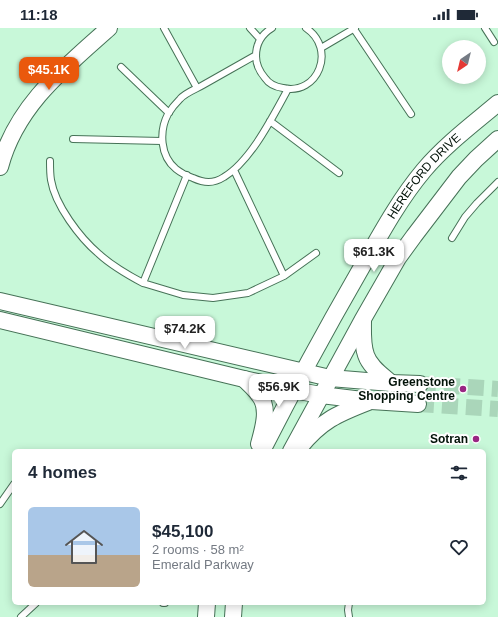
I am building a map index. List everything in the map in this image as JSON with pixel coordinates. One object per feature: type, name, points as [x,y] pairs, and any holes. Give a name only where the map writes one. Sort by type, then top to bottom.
[{"type":"street","points":[[0,145],[21,105],[33,89],[92,28]]},
{"type":"street","points":[[0,167],[11,136],[31,104],[46,86],[108,28]]},
{"type":"street","name":"HEREFORD DRIVE","points":[[263,449],[293,390],[395,209],[424,169],[443,150],[498,103]]},
{"type":"street","points":[[292,449],[330,378],[398,258],[422,224],[459,177],[476,158],[498,139]]},
{"type":"street","points":[[0,301],[330,378],[420,384]]},
{"type":"street","points":[[363,319],[363,339],[366,355],[374,368],[391,383]]},
{"type":"street","points":[[0,320],[293,390],[371,401],[418,404]]},
{"type":"street","points":[[244,379],[260,396],[264,404],[265,412],[263,427],[257,449]]},
{"type":"street","points":[[299,449],[313,432],[331,418],[371,401]]},
{"type":"street","points":[[206,605],[206,617]]},
{"type":"street","points":[[233,617],[234,605]]},
{"type":"lane","points":[[164,28],[197,88]]},
{"type":"lane","points":[[250,28],[260,39]]},
{"type":"lane","points":[[272,28],[268,30],[260,39],[256,50],[256,61],[260,72],[267,81],[277,87],[288,89],[309,83],[321,66],[321,48],[315,36],[306,28]]},
{"type":"lane","points":[[321,48],[354,28],[411,114]]},
{"type":"lane","points":[[485,28],[494,42]]},
{"type":"lane","points":[[256,55],[181,98],[169,113],[165,124],[162,141],[169,161],[176,169],[187,176],[201,181],[211,182],[223,178],[234,170],[253,148],[288,89]]},
{"type":"lane","points":[[121,68],[169,113]]},
{"type":"lane","points":[[270,121],[339,173]]},
{"type":"lane","points":[[73,139],[162,141]]},
{"type":"lane","points":[[50,161],[51,180],[56,197],[67,217],[99,255],[121,271],[143,283],[183,295],[213,298],[248,293],[284,276],[316,252]]},
{"type":"lane","points":[[234,170],[284,276]]},
{"type":"lane","points":[[143,283],[187,176]]},
{"type":"lane","points":[[452,238],[465,217],[498,182]]},
{"type":"lane","points":[[0,504],[12,487]]},
{"type":"lane","points":[[21,617],[34,605]]},
{"type":"lane","points":[[348,605],[349,617]]},
{"type":"tunnel","points":[[420,384],[498,389]]},
{"type":"tunnel","points":[[418,404],[498,409]]},
{"type":"place","name":"Greenstone Shopping Centre","points":[[463,389]]},
{"type":"place","name":"Sotran","points":[[476,439]]}]
